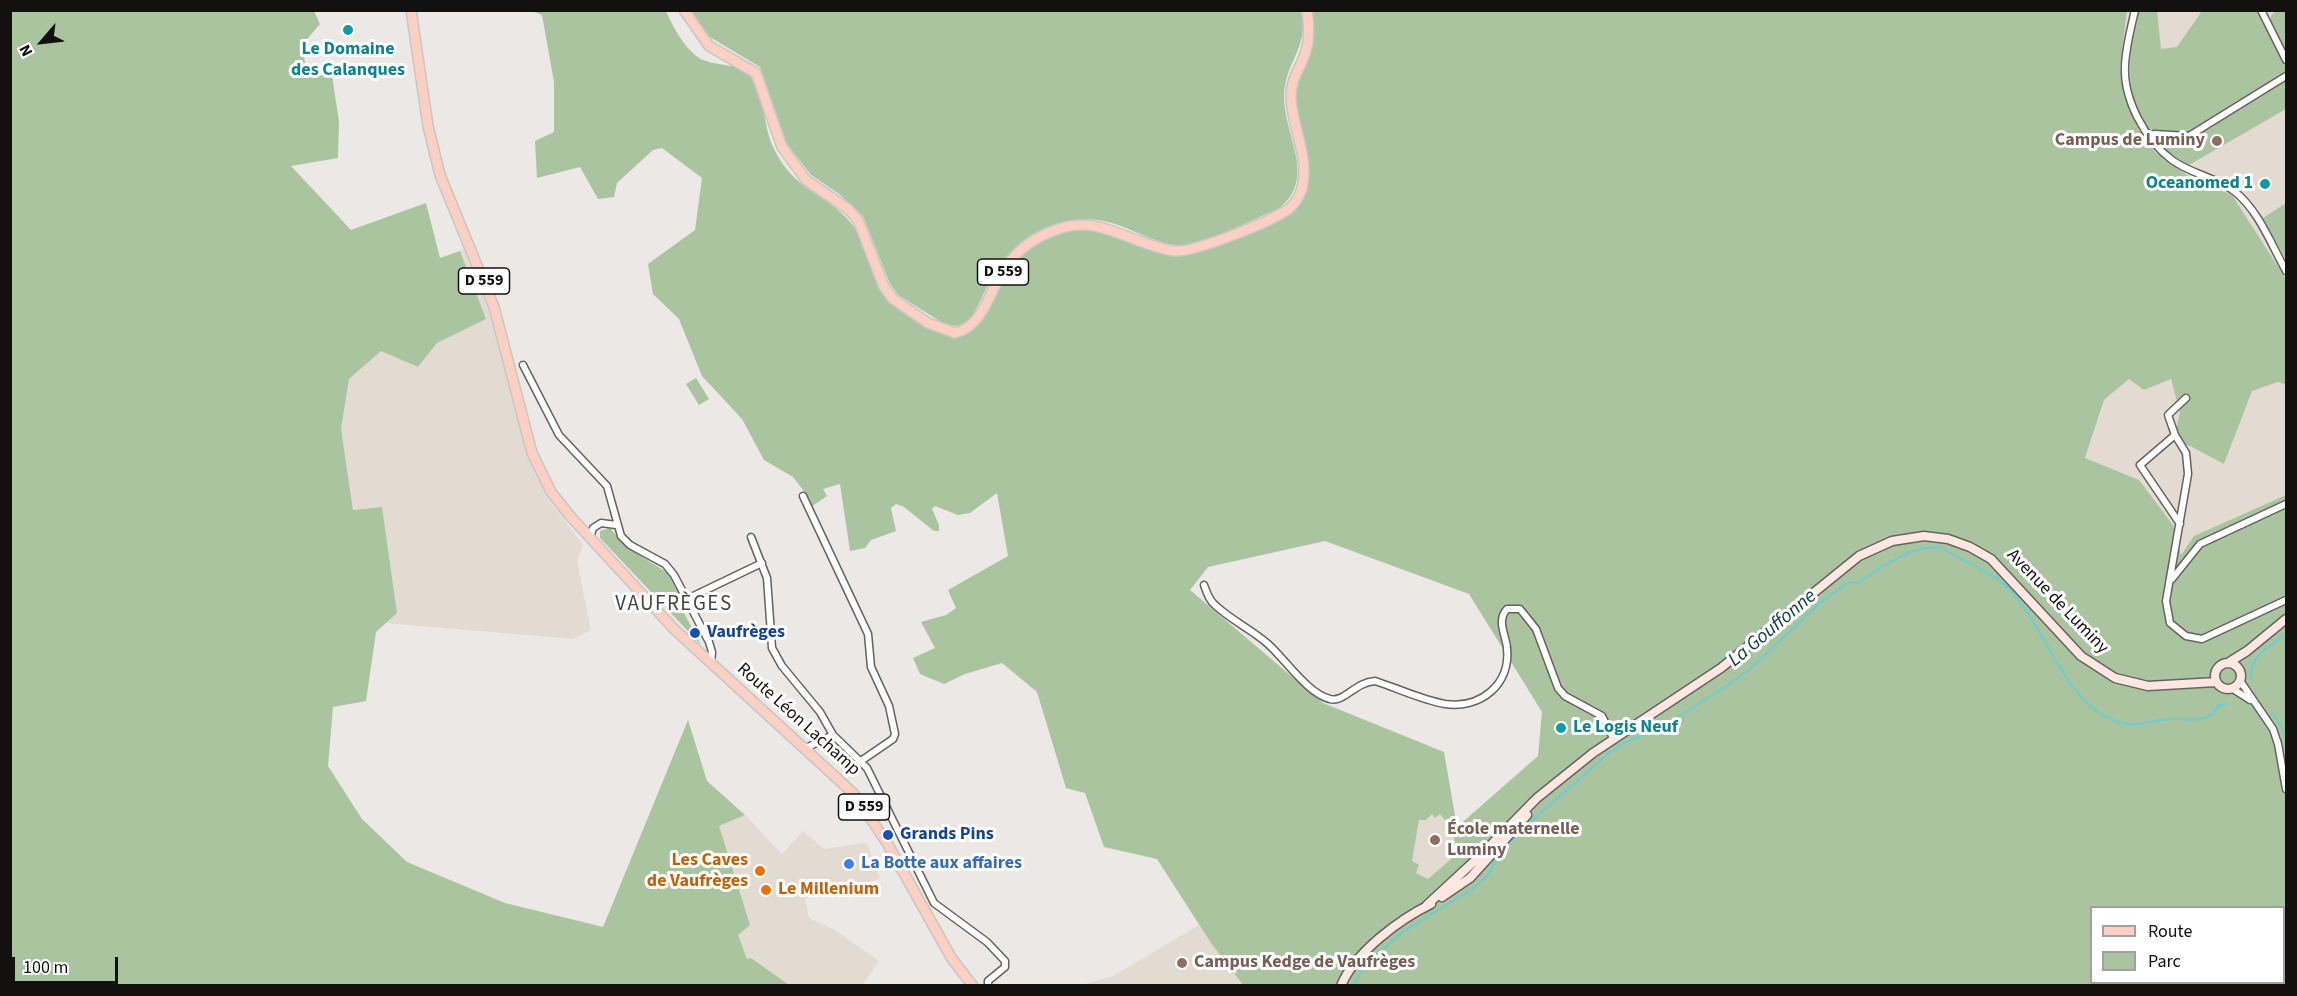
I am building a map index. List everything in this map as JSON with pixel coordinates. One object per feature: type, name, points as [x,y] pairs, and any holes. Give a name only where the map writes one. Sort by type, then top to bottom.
[{"type":"main road","name":"Route Léon Lachamp","points":[[411,10],[428,126],[440,175],[494,307],[532,453],[551,492],[590,538],[674,628],[806,748],[863,805],[952,959],[973,986]]},
{"type":"main road","name":"D 559","points":[[684,10],[709,46],[756,73],[782,147],[806,180],[848,209],[858,220],[884,287],[893,299],[928,323],[955,333],[974,325],[1012,258],[1028,243],[1058,229],[1078,225],[1110,228],[1162,248],[1184,251],[1206,245],[1270,219],[1293,206],[1299,196],[1304,177],[1290,88],[1306,51],[1309,25],[1307,10]]},
{"type":"street","points":[[2135,10],[2126,49],[2126,84],[2131,101],[2149,136],[2173,161],[2224,185],[2243,199],[2286,271]]},
{"type":"street","points":[[2261,10],[2286,60]]},
{"type":"street","points":[[2149,136],[2154,134],[2188,136],[2286,76]]},
{"type":"street","points":[[523,365],[559,435],[607,486],[616,525],[601,523],[593,528],[590,538]]},
{"type":"street","points":[[2186,398],[2168,415],[2175,429],[2175,435],[2186,453],[2188,464],[2166,602],[2167,616],[2180,633],[2194,638],[2210,637],[2286,600]]},
{"type":"street","points":[[2175,435],[2140,465],[2180,524]]},
{"type":"street","points":[[803,496],[868,634],[871,667],[889,706],[895,734],[893,739],[861,761]]},
{"type":"street","points":[[2171,580],[2200,544],[2286,504]]},
{"type":"street","name":"Route Léon Lachamp","points":[[616,525],[630,545],[665,564],[687,599],[709,642],[712,652],[711,664]]},
{"type":"street","points":[[751,537],[762,563],[770,599],[772,648],[782,666],[820,711],[833,735],[861,761],[930,897],[987,942],[1005,961],[1005,967],[988,981],[988,986]]},
{"type":"street","name":"Avenue de Luminy","points":[[1341,986],[1351,967],[1366,951],[1427,905],[1481,855],[1537,798],[1613,738],[1721,668],[1859,556],[1880,545],[1912,537],[1936,537],[1959,542],[1991,559],[2081,656],[2115,678],[2148,686],[2216,682]]},
{"type":"street","points":[[687,599],[762,563]]},
{"type":"street","points":[[1204,585],[1209,598],[1216,606],[1268,643],[1312,688],[1332,700],[1340,699],[1364,682],[1375,681],[1446,704],[1484,697],[1497,688],[1507,665],[1507,645],[1502,630],[1504,613],[1508,609],[1520,609],[1536,629],[1558,687],[1564,696],[1602,716],[1613,738]]},
{"type":"street","points":[[2252,702],[2233,689],[2223,689],[2216,682],[2215,672],[2222,665],[2247,651],[2286,619]]},
{"type":"street","points":[[2247,651],[2239,669],[2241,682],[2276,736],[2286,789]]},
{"type":"street","points":[[2228,663],[2239,669]]},
{"type":"street","name":"Avenue de Luminy","points":[[2196,682],[2215,672]]},
{"type":"street","points":[[2233,689],[2241,682]]},
{"type":"street","points":[[806,748],[833,735]]},
{"type":"shaded area","name":"Campus de Luminy","points":[[2127,11],[2286,11],[2286,279],[2232,195],[2191,178],[2156,153],[2139,130],[2124,96],[2120,68]]},
{"type":"shaded area","points":[[464,249],[490,314],[527,457],[545,495],[583,545],[577,561],[591,630],[573,639],[385,623],[397,613],[382,507],[353,510],[341,429],[349,379],[381,350],[418,367],[437,343],[486,319],[460,251]]},
{"type":"shaded area","points":[[2129,379],[2171,379],[2190,446],[2224,464],[2252,391],[2278,382],[2286,385],[2286,495],[2194,536],[2181,555],[2085,459],[2104,400]]},
{"type":"shaded area","name":"École maternelle Luminy","points":[[1432,814],[1440,814],[1449,825],[1460,851],[1428,879],[1416,874],[1411,862],[1419,820]]},
{"type":"shaded area","points":[[745,815],[782,854],[803,831],[824,849],[865,843],[868,846],[880,879],[865,883],[826,886],[804,893],[809,918],[835,930],[879,961],[863,985],[789,985],[751,959],[747,959],[737,935],[719,825]]},
{"type":"shaded area","name":"Campus Kedge de Vaufrèges","points":[[1199,925],[1243,985],[1078,986],[1113,976]]},
{"type":"green space","points":[[2276,10],[2286,11],[2286,52],[2271,23],[2271,16]]},
{"type":"green space","points":[[10,11],[314,11],[320,24],[302,45],[307,74],[332,76],[339,121],[338,158],[291,166],[351,230],[426,203],[440,258],[460,251],[486,319],[437,343],[418,367],[381,351],[349,379],[341,429],[353,510],[382,507],[397,613],[376,632],[366,701],[333,707],[328,766],[362,819],[407,862],[505,903],[603,927],[688,720],[707,781],[745,815],[719,826],[750,925],[738,935],[747,959],[751,958],[789,985],[11,985]]},
{"type":"green space","points":[[532,11],[666,11],[684,43],[699,58],[740,69],[750,76],[759,92],[770,140],[782,163],[801,183],[831,204],[851,223],[858,232],[881,286],[892,304],[934,331],[956,337],[970,332],[982,319],[1019,260],[1037,243],[1060,232],[1101,231],[1174,255],[1184,255],[1212,248],[1247,233],[1286,214],[1297,205],[1304,195],[1307,167],[1294,89],[1312,45],[1311,11],[2127,11],[2120,68],[2124,96],[2139,130],[2156,153],[2191,178],[2232,195],[2286,279],[2286,385],[2278,382],[2252,391],[2224,464],[2190,446],[2173,442],[2180,413],[2171,379],[2144,390],[2129,379],[2104,400],[2085,458],[2139,480],[2173,525],[2181,555],[2194,536],[2286,495],[2286,985],[1243,985],[1211,943],[1157,859],[1104,847],[1085,793],[1066,788],[1037,692],[1002,663],[965,674],[944,684],[920,674],[913,658],[935,648],[921,622],[946,615],[956,608],[948,590],[1008,556],[997,493],[970,513],[958,515],[935,506],[932,509],[939,525],[939,531],[934,531],[904,507],[896,504],[891,508],[896,531],[871,540],[865,548],[850,551],[840,484],[823,489],[827,496],[811,507],[807,495],[793,477],[764,460],[742,419],[702,376],[679,319],[653,294],[648,264],[695,230],[702,178],[662,148],[653,150],[617,183],[614,197],[598,199],[580,167],[537,178],[535,141],[554,132],[554,82],[542,15]],"holes":[[[1325,541],[1469,594],[1542,712],[1538,756],[1457,827],[1444,752],[1323,703],[1190,590],[1208,567]],[[1432,814],[1435,818],[1440,814],[1449,825],[1459,852],[1428,879],[1416,873],[1419,865],[1412,861],[1419,820],[1426,820]]]},
{"type":"green space","points":[[690,11],[1301,11],[1303,33],[1287,76],[1284,102],[1295,151],[1297,182],[1291,196],[1278,209],[1195,243],[1168,244],[1118,225],[1085,219],[1053,225],[1038,231],[1024,240],[1001,264],[970,320],[961,326],[946,325],[898,295],[890,284],[863,216],[839,194],[811,175],[787,144],[760,67],[708,36]]},
{"type":"green space","name":"Campus de Luminy","points":[[2138,11],[2157,11],[2161,49],[2177,47],[2202,11],[2257,11],[2286,68],[2286,109],[2189,165],[2168,150],[2152,134],[2140,117],[2130,79],[2130,57]]},
{"type":"green space","points":[[2286,203],[2286,260],[2263,218]]},
{"type":"green space","points":[[696,378],[709,399],[699,405],[686,384]]},
{"type":"green space","points":[[610,528],[626,547],[668,573],[684,602],[683,611],[701,645],[600,538],[600,531]]},
{"type":"waterway","name":"La Gouffonne","points":[[1353,986],[1364,967],[1401,933],[1474,888],[1489,874],[1494,863],[1518,833],[1610,752],[1622,744],[1661,727],[1724,688],[1751,668],[1820,603],[1849,582],[1858,583],[1907,553],[1929,547],[1940,547],[1997,579],[2026,609],[2074,689],[2090,705],[2107,717],[2128,724],[2168,719],[2198,719],[2209,716],[2218,706],[2226,704]]},
{"type":"waterway","name":"La Gouffonne","points":[[2251,679],[2251,671],[2257,658],[2286,634]]},
{"type":"waterway","points":[[2273,713],[2286,736]]},
{"type":"place","name":"Le Domaine des Calanques","points":[[348,30]]},
{"type":"place","name":"Campus de Luminy","points":[[2217,141]]},
{"type":"place","name":"Oceanomed 1","points":[[2265,184]]},
{"type":"place","name":"Vaufrèges","points":[[695,633]]},
{"type":"place","name":"Le Logis Neuf","points":[[1561,728]]},
{"type":"place","name":"Grands Pins","points":[[888,835]]},
{"type":"place","name":"École maternelle Luminy","points":[[1435,840]]},
{"type":"place","name":"La Botte aux affaires","points":[[849,864]]},
{"type":"place","name":"Les Caves de Vaufrèges","points":[[760,871]]},
{"type":"place","name":"Le Millenium","points":[[766,890]]},
{"type":"place","name":"Campus Kedge de Vaufrèges","points":[[1182,963]]},
{"type":"district","name":"VAUFRÈGES","points":[[674,605]]}]
